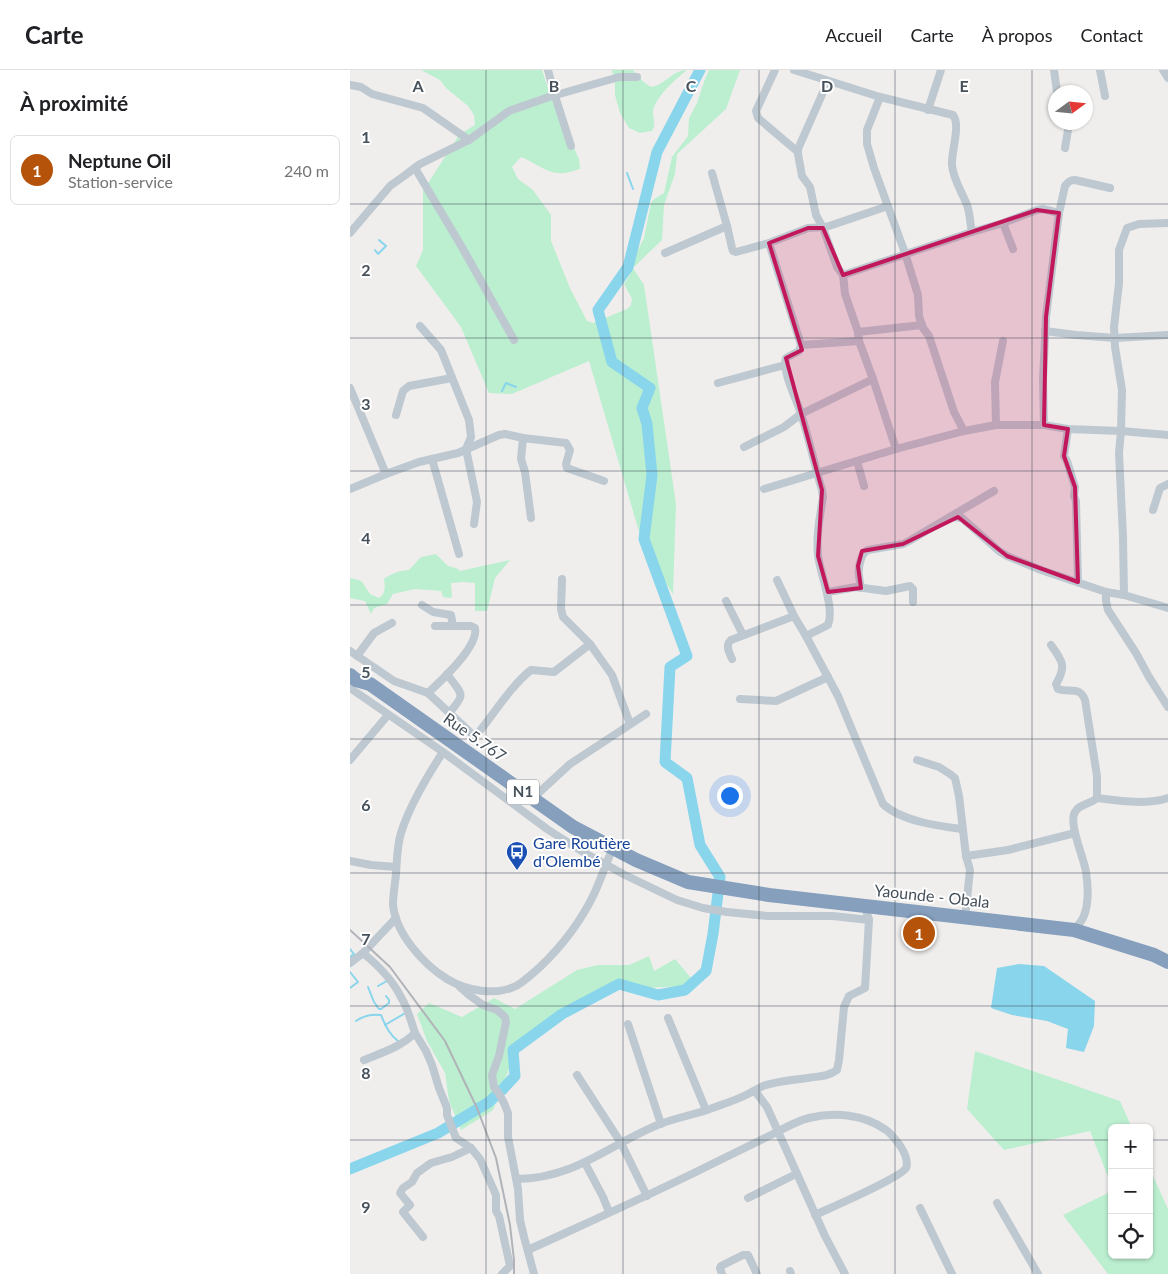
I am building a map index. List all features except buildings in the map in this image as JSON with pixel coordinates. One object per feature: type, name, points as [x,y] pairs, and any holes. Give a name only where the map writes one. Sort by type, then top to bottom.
[{"type":"highway","name":"N1","points":[[352,657],[370,684]]},
{"type":"highway","name":"Rue 5.767","points":[[350,675],[356,680],[370,684],[573,828],[636,860],[688,882]]},
{"type":"highway","name":"Yaounde - Obala","points":[[688,882],[867,913],[965,918],[1074,930],[1154,955],[1168,962]]},
{"type":"street","points":[[548,70],[554,96],[571,146]]},
{"type":"street","points":[[775,70],[756,111],[758,118],[798,152]]},
{"type":"street","points":[[794,70],[880,97],[952,115],[956,119],[952,164],[954,174],[968,207],[972,232]]},
{"type":"street","points":[[928,110],[941,70]]},
{"type":"street","points":[[1054,70],[1056,85]]},
{"type":"street","points":[[1100,70],[1105,96]]},
{"type":"street","points":[[1163,70],[1168,78]]},
{"type":"street","points":[[350,233],[390,186],[415,168],[469,140],[509,111],[619,78],[636,77]]},
{"type":"street","points":[[828,81],[798,152],[802,176],[810,186],[816,215],[837,267],[843,275],[845,294],[858,332],[859,341],[896,449]]},
{"type":"street","points":[[350,85],[372,94],[423,108],[469,140]]},
{"type":"street","points":[[880,97],[867,130],[867,144],[918,295],[919,316],[923,328],[934,348],[946,390],[954,412],[964,431]]},
{"type":"street","points":[[1065,148],[1068,130]]},
{"type":"street","points":[[415,168],[514,340]]},
{"type":"street","points":[[712,173],[732,248],[736,252],[769,244],[808,228],[822,228],[888,206]]},
{"type":"street","points":[[1044,426],[1045,331],[1059,213],[1065,186],[1071,180],[1110,188]]},
{"type":"street","points":[[843,275],[905,253],[1003,223],[1037,210],[1059,213]]},
{"type":"street","points":[[1003,223],[1013,249]]},
{"type":"street","points":[[1124,595],[1124,537],[1119,453],[1122,390],[1114,347],[1114,327],[1119,283],[1119,250],[1127,228],[1139,224],[1168,224]]},
{"type":"street","points":[[665,252],[727,226]]},
{"type":"street","points":[[769,244],[799,344],[799,351],[786,358],[785,365],[791,388],[802,414],[823,497],[818,531],[818,556],[828,592],[830,622],[828,625],[806,636]]},
{"type":"street","points":[[858,332],[922,325]]},
{"type":"street","points":[[420,326],[441,350],[468,420],[471,437],[466,449],[477,502],[474,524]]},
{"type":"street","points":[[1045,331],[1114,338],[1168,335]]},
{"type":"street","points":[[799,344],[859,341]]},
{"type":"street","points":[[996,425],[995,382],[1003,341]]},
{"type":"street","points":[[718,383],[785,365]]},
{"type":"street","points":[[396,416],[403,392],[409,386],[452,378]]},
{"type":"street","points":[[744,447],[784,427],[802,414],[873,379]]},
{"type":"street","points":[[350,388],[386,474]]},
{"type":"street","points":[[764,489],[896,449],[964,431],[996,425],[1044,426],[1168,435]]},
{"type":"street","points":[[1068,429],[1064,456],[1074,487],[1076,501],[1078,582]]},
{"type":"street","points":[[350,489],[419,462],[458,453],[505,434],[566,443],[570,450],[566,464],[567,468],[604,481]]},
{"type":"street","points":[[523,438],[521,459],[525,472],[531,518]]},
{"type":"street","points":[[432,459],[459,554]]},
{"type":"street","points":[[857,461],[864,486]]},
{"type":"street","points":[[1153,510],[1160,488],[1168,484]]},
{"type":"street","points":[[861,588],[858,566],[865,551],[903,544],[994,491]]},
{"type":"street","points":[[951,517],[962,518],[1007,556],[1041,570],[1106,592],[1124,595],[1168,608]]},
{"type":"street","points":[[562,579],[561,609],[563,617],[590,644],[612,675],[630,724]]},
{"type":"street","points":[[777,580],[844,710],[883,804],[890,810],[905,817],[940,826],[962,829]]},
{"type":"street","points":[[828,592],[853,588],[886,591],[910,586],[913,589],[913,602]]},
{"type":"street","points":[[1106,592],[1108,610],[1168,707]]},
{"type":"street","points":[[726,601],[743,635]]},
{"type":"street","points":[[422,605],[436,613],[450,614],[453,626]]},
{"type":"street","points":[[732,659],[728,646],[729,642],[794,616]]},
{"type":"street","points":[[392,623],[374,633],[352,657],[394,680],[428,693],[472,734],[477,734],[518,681],[531,670],[554,672],[590,644]]},
{"type":"street","points":[[428,693],[463,657],[476,634],[475,628],[471,626],[435,626]]},
{"type":"street","points":[[1051,645],[1062,661],[1062,675],[1056,684],[1058,689],[1062,691],[1079,691],[1083,694],[1097,776],[1097,798],[1093,802],[1079,807],[1073,817],[1074,833],[1086,870],[1088,884],[1083,918],[1074,930]]},
{"type":"street","points":[[447,674],[461,693],[460,702],[449,713]]},
{"type":"street","points":[[740,699],[776,701],[828,678]]},
{"type":"street","points":[[350,688],[443,752],[547,829],[606,864],[677,900],[703,908],[768,916],[833,916],[867,913],[864,988],[849,996],[844,1007],[836,1070],[831,1074],[769,1084],[746,1095],[661,1124],[633,1136],[585,1163],[560,1172],[530,1179],[517,1179]]},
{"type":"street","points":[[532,799],[570,764],[646,714]]},
{"type":"street","points":[[350,760],[388,715]]},
{"type":"street","points":[[443,752],[405,822],[398,846],[393,904],[396,918],[404,934],[424,960],[469,995],[497,1010],[505,1017],[506,1022],[499,1056],[492,1080],[508,1113],[508,1137],[517,1179],[520,1220],[534,1274]]},
{"type":"street","points":[[918,760],[939,768],[954,778],[959,796],[966,856],[970,870],[965,918]]},
{"type":"street","points":[[1097,798],[1139,803],[1157,802],[1168,798]]},
{"type":"street","points":[[966,856],[1008,850],[1074,833]]},
{"type":"street","points":[[459,986],[493,991],[517,985],[530,976],[569,935],[593,895],[613,848]]},
{"type":"street","points":[[350,861],[371,866],[396,867]]},
{"type":"street","points":[[350,963],[363,953],[396,918]]},
{"type":"street","points":[[363,953],[381,969],[398,990],[415,1033],[432,1064],[456,1138],[471,1148],[480,1159],[496,1195],[496,1211],[499,1216],[510,1266],[502,1274]]},
{"type":"street","points":[[668,1018],[706,1110]]},
{"type":"street","points":[[628,1024],[661,1124]]},
{"type":"street","points":[[364,1060],[398,1046],[415,1033]]},
{"type":"street","points":[[577,1075],[621,1143],[647,1196]]},
{"type":"street","points":[[755,1091],[767,1107],[815,1215],[845,1274]]},
{"type":"street","points":[[528,1250],[647,1196],[808,1118],[839,1115],[856,1117],[870,1121],[894,1137],[906,1158],[906,1168],[901,1173],[815,1215]]},
{"type":"street","points":[[423,1238],[403,1212],[410,1205],[400,1193],[403,1188],[412,1182],[416,1173],[431,1163],[471,1148]]},
{"type":"street","points":[[585,1163],[609,1212]]},
{"type":"street","points":[[748,1198],[796,1174]]},
{"type":"street","points":[[998,1203],[1038,1274]]},
{"type":"street","points":[[920,1208],[952,1274]]},
{"type":"street","points":[[722,1274],[721,1266],[743,1255],[748,1255],[757,1274]]},
{"type":"highlighted area","points":[[1037,210],[1059,213],[1046,317],[1044,425],[1068,429],[1064,456],[1075,487],[1078,582],[1007,556],[958,517],[903,544],[862,551],[858,566],[861,588],[828,592],[818,556],[822,490],[786,358],[802,350],[769,243],[808,228],[823,228],[843,275]]},
{"type":"green space","points":[[421,70],[542,70],[553,103],[579,159],[580,169],[566,173],[552,172],[521,157],[512,167],[518,179],[533,190],[551,215],[551,241],[570,288],[587,321],[593,323],[627,309],[631,305],[632,299],[624,284],[630,275],[632,262],[644,238],[651,203],[664,193],[672,157],[688,136],[689,118],[697,103],[709,70],[740,70],[726,109],[677,154],[675,174],[664,205],[662,240],[633,268],[644,285],[676,504],[673,594],[645,552],[589,361],[512,394],[489,393],[461,327],[416,266],[423,250],[423,191],[459,135],[475,125],[474,115],[468,106],[446,88],[440,80]]},
{"type":"green space","points":[[612,70],[633,70],[644,82],[652,87],[678,72],[687,70],[667,88],[655,105],[652,131],[640,133],[629,128],[620,113],[615,95],[615,82]]},
{"type":"green space","points":[[436,554],[448,566],[460,571],[510,560],[495,578],[487,611],[475,611],[475,583],[451,583],[452,597],[450,598],[443,597],[441,591],[415,589],[393,594],[387,604],[374,608],[371,614],[365,601],[350,598],[350,578],[361,581],[370,594],[379,598],[384,592],[384,579],[389,575],[409,570],[421,557]]},
{"type":"green space","points":[[649,956],[654,971],[675,959],[697,985],[600,991],[515,1054],[493,1110],[461,1130],[449,1101],[445,1073],[427,1041],[417,1014],[429,1003],[462,1017],[494,998],[515,1009],[577,970],[598,965],[629,965]]},
{"type":"green space","points":[[975,1051],[1120,1101],[1130,1124],[1108,1124],[1108,1177],[1090,1131],[1004,1150],[967,1109]]},
{"type":"green space","points":[[1153,1176],[1168,1209],[1168,1274],[1108,1274],[1063,1215],[1108,1193],[1108,1259],[1153,1259]]},
{"type":"water","points":[[1019,964],[1044,966],[1095,1001],[1094,1026],[1084,1052],[1066,1048],[1068,1029],[1047,1021],[1012,1015],[991,1008],[997,968]]},
{"type":"waterway","points":[[350,1169],[438,1133],[489,1102],[515,1076],[513,1050],[562,1014],[619,984],[658,995],[685,990],[706,971],[720,877],[700,845],[687,778],[665,762],[670,667],[687,656],[644,539],[652,475],[647,424],[642,408],[650,388],[612,362],[598,310],[628,267],[657,152],[700,70]]},
{"type":"waterway","points":[[627,173],[633,189]]},
{"type":"waterway","points":[[375,250],[378,254],[386,246],[379,240]]},
{"type":"waterway","points":[[502,391],[506,383],[516,387]]},
{"type":"waterway","points":[[350,949],[354,954],[350,957]]},
{"type":"waterway","points":[[350,972],[358,982],[350,988]]},
{"type":"waterway","points":[[378,986],[387,981]]},
{"type":"waterway","points":[[368,987],[379,1009],[389,1003],[386,996]]},
{"type":"waterway","points":[[385,1025],[407,1012]]},
{"type":"waterway","points":[[356,1021],[368,1016],[381,1015],[388,1030],[399,1042]]},
{"type":"railway","points":[[350,930],[390,967],[445,1041],[477,1108],[496,1158],[510,1225],[514,1274]]},
{"type":"place","name":"Gare Routière d'Olembé","points":[[517,871]]},
{"type":"place","name":"Neptune Oil","points":[[919,933]]}]
